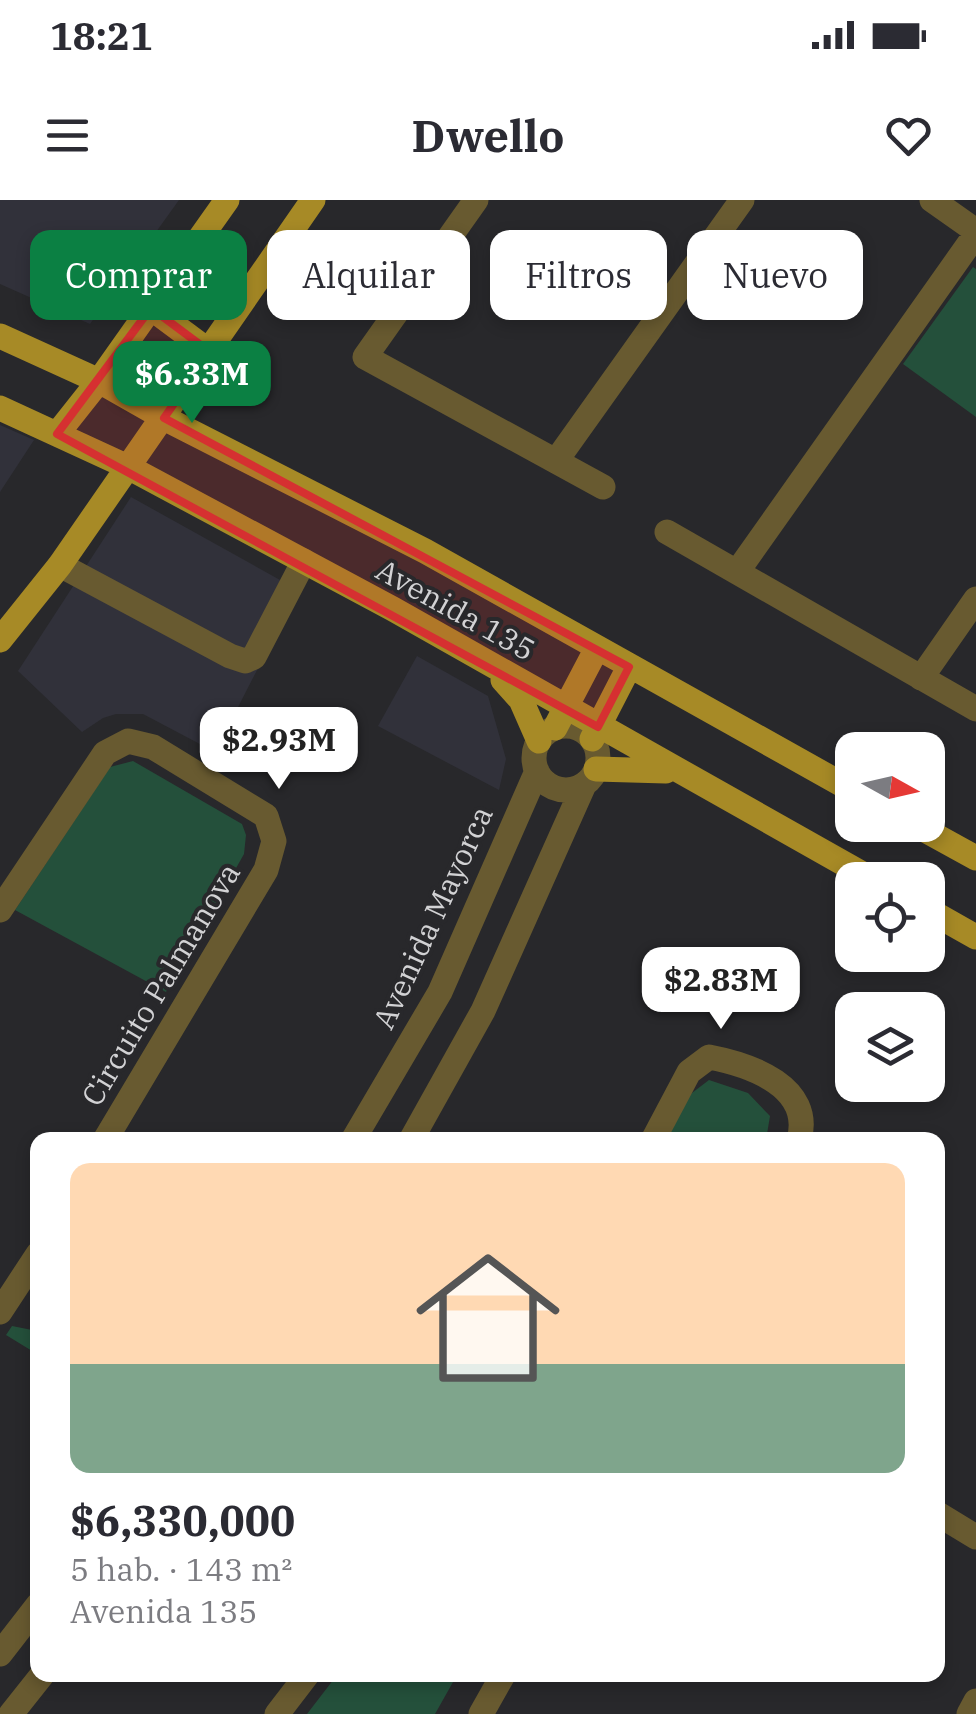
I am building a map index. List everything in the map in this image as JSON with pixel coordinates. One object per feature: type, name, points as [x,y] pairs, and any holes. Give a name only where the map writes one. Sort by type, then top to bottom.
[{"type":"main road","points":[[206,230],[227,200]]},
{"type":"main road","points":[[0,640],[60,565],[313,200]]},
{"type":"main road","points":[[57,434],[142,320]]},
{"type":"main road","points":[[167,320],[210,352]]},
{"type":"main road","name":"Avenida 135","points":[[0,336],[99,381],[426,551],[835,781]]},
{"type":"main road","name":"Avenida 135","points":[[0,408],[128,466],[490,665],[553,726],[595,733],[677,772],[840,862]]},
{"type":"main road","points":[[490,665],[520,700],[553,726],[597,648]]},
{"type":"main road","points":[[595,733],[629,667]]},
{"type":"main road","points":[[590,777],[677,772]]},
{"type":"main road","points":[[945,841],[976,858]]},
{"type":"main road","points":[[945,919],[976,936]]},
{"type":"street","points":[[476,200],[365,356],[602,486]]},
{"type":"street","points":[[556,461],[742,200]]},
{"type":"street","points":[[737,572],[976,233],[932,200]]},
{"type":"street","points":[[667,532],[976,708]]},
{"type":"street","points":[[60,565],[245,661],[254,656],[304,562]]},
{"type":"street","points":[[922,678],[976,600]]},
{"type":"street","points":[[553,726],[534,762],[537,771],[552,787],[562,790],[590,777]]},
{"type":"street","points":[[415,1132],[482,1012],[590,777],[597,749],[595,733]]},
{"type":"street","name":"Circuito Palmanova","points":[[0,910],[105,753],[128,741],[153,747],[266,816],[274,841],[266,870],[110,1132]]},
{"type":"street","name":"Avenida Mayorca","points":[[357,1132],[440,992],[537,771]]},
{"type":"street","points":[[656,1132],[689,1072],[708,1057],[738,1062],[794,1096],[804,1122],[802,1132]]},
{"type":"street","points":[[30,1264],[4,1298],[30,1306]]},
{"type":"street","points":[[945,1518],[976,1537]]},
{"type":"street","points":[[0,1654],[30,1615]]},
{"type":"street","points":[[11,1714],[36,1682]]},
{"type":"street","points":[[277,1714],[301,1682]]},
{"type":"street","points":[[480,1714],[499,1682]]},
{"type":"street","points":[[969,1714],[976,1701]]},
{"type":"highlighted area","points":[[151,308],[210,352],[164,418],[629,667],[598,727],[57,434]]},
{"type":"shaded area","points":[[0,200],[179,200],[157,230],[30,230],[30,297],[0,284]]},
{"type":"shaded area","points":[[0,425],[34,440],[0,492]]},
{"type":"shaded area","points":[[131,497],[298,590],[215,752],[143,714],[116,714],[82,732],[18,671]]},
{"type":"shaded area","points":[[417,656],[488,696],[506,759],[499,790],[378,726]]},
{"type":"green space","points":[[973,267],[976,269],[976,417],[903,364]]},
{"type":"green space","points":[[133,761],[242,824],[246,835],[244,854],[166,992],[15,910],[110,767]]},
{"type":"green space","points":[[709,1080],[748,1093],[770,1116],[767,1132],[669,1132],[688,1096]]},
{"type":"green space","points":[[12,1326],[30,1330],[30,1350],[6,1335]]},
{"type":"green space","points":[[332,1682],[453,1682],[435,1714],[307,1714]]}]
